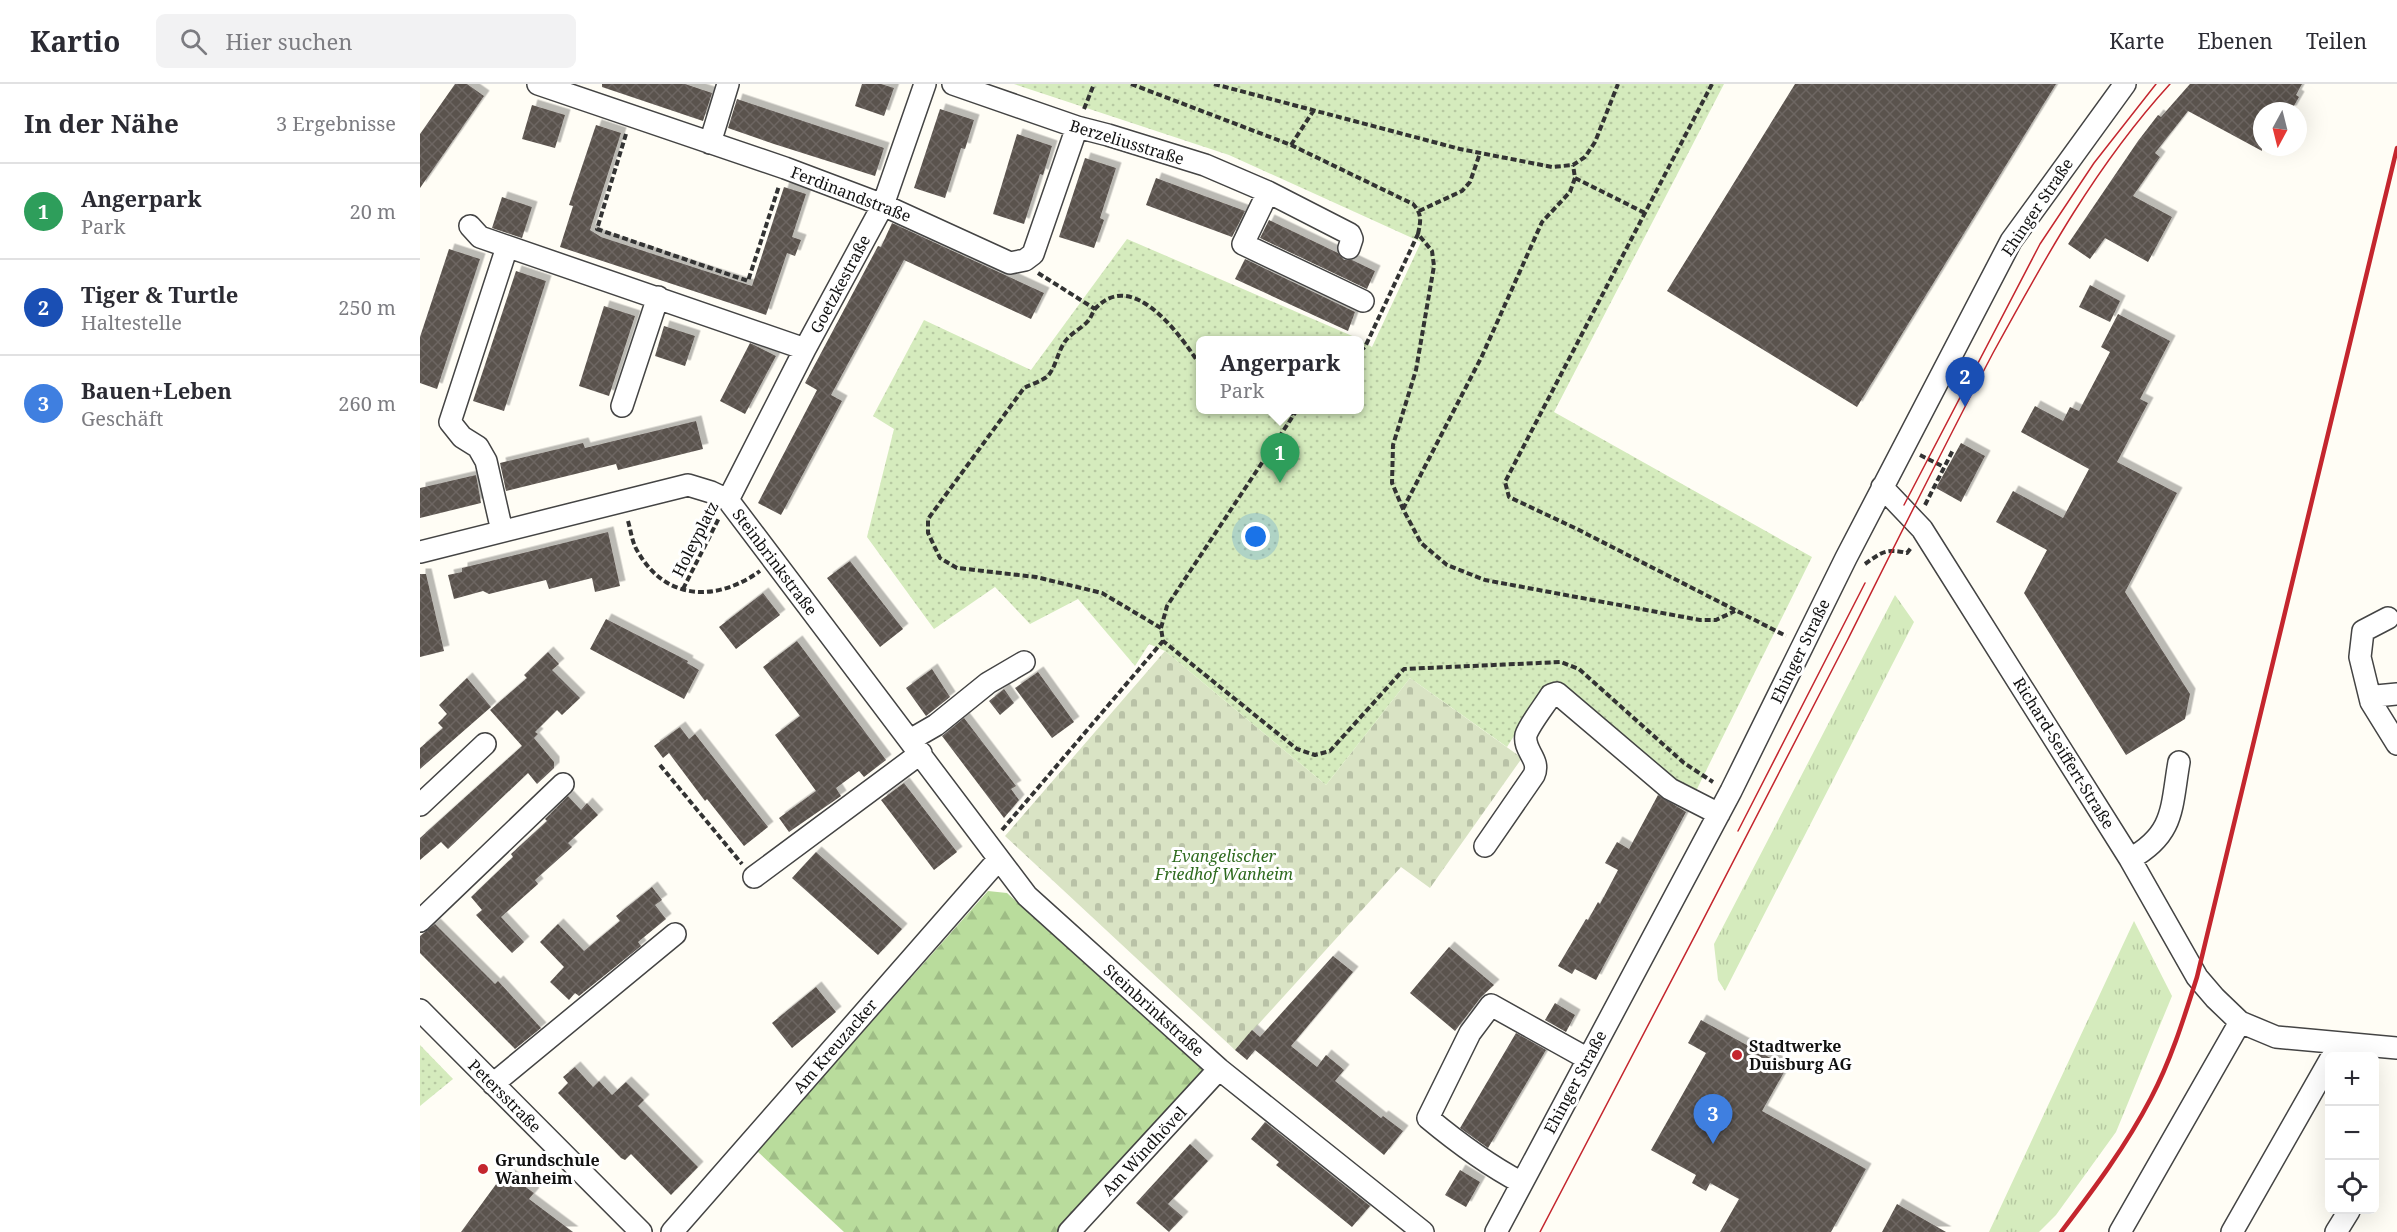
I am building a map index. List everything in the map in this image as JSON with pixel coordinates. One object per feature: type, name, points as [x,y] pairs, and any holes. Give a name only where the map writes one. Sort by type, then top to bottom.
[{"type":"street","name":"Ferdinandstraße","points":[[538,84],[785,168],[883,205],[1010,263],[1025,260]]},
{"type":"street","points":[[710,144],[728,84]]},
{"type":"street","name":"Goetzkestraße","points":[[728,500],[805,349],[883,205],[926,84]]},
{"type":"street","name":"Berzeliusstraße","points":[[953,84],[1077,128],[1108,135],[1205,165],[1268,192],[1350,234],[1352,239],[1350,248]]},
{"type":"street","name":"Ehinger Straße","points":[[1496,1232],[1731,791],[1882,487],[2011,241],[2125,84]]},
{"type":"street","points":[[1025,260],[1033,254],[1077,128]]},
{"type":"street","points":[[1268,192],[1243,244],[1363,301]]},
{"type":"street","name":"Goetzkestraße","points":[[470,226],[480,237],[507,247],[805,349]]},
{"type":"street","points":[[502,531],[486,461],[478,447],[462,437],[450,423],[507,247]]},
{"type":"street","points":[[622,406],[658,297]]},
{"type":"street","name":"Steinbrinkstraße","points":[[420,552],[688,485],[728,500],[1027,896],[1219,1069],[1423,1232]]},
{"type":"street","name":"Richard-Seiffert-Straße","points":[[1882,487],[1922,530],[2130,859],[2197,977],[2240,1022],[2276,1037],[2329,1052]]},
{"type":"street","points":[[2388,618],[2363,631],[2360,657],[2371,702],[2397,744]]},
{"type":"street","points":[[753,877],[915,746],[936,725],[988,683],[1024,662]]},
{"type":"street","points":[[1485,846],[1534,775],[1537,768],[1533,755],[1527,747],[1526,734],[1551,695],[1557,693],[1670,789],[1719,814]]},
{"type":"street","points":[[2371,702],[2376,696],[2397,694]]},
{"type":"street","points":[[420,805],[485,744]]},
{"type":"street","points":[[2130,859],[2148,849],[2168,824],[2179,762]]},
{"type":"street","points":[[420,921],[563,784]]},
{"type":"street","name":"Am Kreuzacker","points":[[672,1232],[993,853]]},
{"type":"street","points":[[493,1084],[675,933]]},
{"type":"street","points":[[1522,1183],[1496,1169],[1455,1141],[1428,1118],[1465,1044],[1491,1005],[1588,1059]]},
{"type":"street","name":"Petersstraße","points":[[420,1010],[641,1232]]},
{"type":"street","points":[[2120,1232],[2240,1022]]},
{"type":"street","name":"Richard-Seiffert-Straße","points":[[2346,1052],[2397,1048]]},
{"type":"street","points":[[2232,1232],[2325,1067]]},
{"type":"street","name":"Am Windhövel","points":[[1069,1232],[1219,1069]]},
{"type":"street","points":[[2336,1232],[2347,1214]]},
{"type":"path","points":[[1086,104],[1094,84]]},
{"type":"path","points":[[1131,84],[1291,145],[1413,204],[1419,211],[1421,219],[1418,234],[1364,348]]},
{"type":"path","points":[[1214,84],[1480,153],[1552,167],[1573,165],[1585,158],[1595,142],[1618,84]]},
{"type":"path","points":[[1712,84],[1505,482],[1509,497],[1577,529],[1803,645]]},
{"type":"path","points":[[1291,145],[1314,110]]},
{"type":"path","points":[[632,116],[597,228],[748,281],[785,168]]},
{"type":"path","points":[[1419,211],[1462,191],[1470,182],[1480,153]]},
{"type":"path","points":[[1402,509],[1482,356],[1542,222],[1570,192],[1575,178],[1573,165]]},
{"type":"path","points":[[1575,178],[1645,213]]},
{"type":"path","points":[[1418,234],[1432,251],[1434,266],[1416,370],[1393,445],[1392,483],[1402,509],[1421,543],[1447,565],[1485,580],[1700,620],[1716,620],[1735,611]]},
{"type":"path","points":[[1025,260],[1039,274],[1095,309]]},
{"type":"path","points":[[1161,628],[1102,593],[1036,577],[957,568],[940,558],[928,533],[928,519],[1024,388],[1046,378],[1053,368],[1057,352],[1068,337],[1088,322],[1095,309],[1110,299],[1127,296],[1148,304],[1182,337],[1196,359]]},
{"type":"path","points":[[1293,414],[1167,606],[1161,628],[1163,641],[1297,749],[1315,755],[1330,751],[1404,669],[1561,662],[1579,669],[1698,774],[1731,791]]},
{"type":"path","points":[[1863,566],[1881,552],[1892,549],[1907,553],[1922,530],[1925,502],[1953,450]]},
{"type":"path","name":"Holeyplatz","points":[[683,589],[728,500]]},
{"type":"path","name":"Holeyplatz","points":[[622,501],[636,550],[656,574],[683,589],[711,593],[727,590],[743,584],[775,560]]},
{"type":"path","points":[[993,853],[1163,641]]},
{"type":"path","points":[[660,765],[753,877]]},
{"type":"green space","points":[[1014,84],[1724,84],[1554,412],[1812,557],[1694,795],[1566,694],[1546,685],[1507,747],[1410,678],[1326,785],[1165,651],[1149,644],[1135,666],[1078,599],[1030,624],[995,587],[934,629],[867,537],[894,429],[873,416],[924,320],[1031,370],[1127,239],[1352,336],[1196,336],[1196,414],[1364,414],[1364,342],[1372,347],[1421,242],[1229,155]]},
{"type":"green space","points":[[1895,595],[1914,622],[1725,991],[1718,980],[1714,944]]},
{"type":"green space","name":"Evangelischer Friedhof Wanheim","points":[[1165,651],[1326,785],[1410,678],[1522,758],[1430,888],[1401,867],[1235,1050],[1005,836]]},
{"type":"green space","points":[[988,891],[1007,893],[1205,1072],[1123,1166],[1057,1232],[844,1232],[757,1151]]},
{"type":"green space","points":[[2134,921],[2172,996],[2116,1132],[2056,1215],[2039,1232],[1989,1232]]},
{"type":"green space","points":[[420,1045],[453,1079],[420,1106]]},
{"type":"building","points":[[455,84],[467,84],[484,96],[420,188],[420,134]]},
{"type":"building","points":[[602,84],[685,84],[712,93],[703,121],[602,87]]},
{"type":"building","points":[[862,84],[881,84],[894,88],[884,116],[855,106]]},
{"type":"building","points":[[1795,84],[2056,84],[1857,407],[1667,291]]},
{"type":"building","points":[[2190,84],[2302,84],[2296,95],[2299,97],[2296,102],[2253,102],[2253,146],[2188,111],[2155,153],[2160,157],[2133,196],[2172,217],[2148,262],[2105,238],[2090,259],[2068,244],[2138,141],[2158,115],[2161,117]]},
{"type":"building","points":[[737,99],[884,148],[875,176],[728,128]]},
{"type":"building","points":[[532,105],[565,115],[555,148],[522,139]]},
{"type":"building","points":[[940,109],[974,120],[965,149],[961,148],[945,198],[914,188]]},
{"type":"building","points":[[596,125],[621,133],[590,230],[601,237],[752,286],[784,187],[806,194],[792,237],[801,240],[795,256],[787,253],[766,315],[560,247],[573,206],[569,205]]},
{"type":"building","points":[[1017,134],[1052,146],[1043,175],[1040,174],[1024,224],[993,214]]},
{"type":"building","points":[[1085,158],[1116,168],[1100,218],[1104,220],[1094,248],[1059,237]]},
{"type":"building","points":[[1156,178],[1245,211],[1232,237],[1146,205]]},
{"type":"building","points":[[502,197],[532,207],[522,238],[492,228]]},
{"type":"building","points":[[1269,220],[1338,253],[1344,260],[1352,260],[1375,271],[1367,289],[1260,238]]},
{"type":"building","points":[[892,223],[1044,293],[1031,319],[904,260],[831,395],[842,401],[781,515],[758,503],[817,390],[805,383],[878,246],[881,247]]},
{"type":"building","points":[[449,249],[480,259],[437,389],[420,383],[420,337]]},
{"type":"building","points":[[1245,259],[1355,312],[1348,331],[1235,279]]},
{"type":"building","points":[[516,271],[546,281],[504,411],[473,401]]},
{"type":"building","points":[[2090,285],[2120,301],[2110,322],[2079,307]]},
{"type":"building","points":[[604,306],[635,316],[609,396],[579,386]]},
{"type":"building","points":[[2118,314],[2170,341],[2140,399],[2148,403],[2117,462],[2177,493],[2125,592],[2190,694],[2185,719],[2126,755],[2024,593],[2047,550],[1996,522],[2013,491],[2063,518],[2089,469],[2021,432],[2035,406],[2063,421],[2070,407],[2079,411],[2110,352],[2101,347]]},
{"type":"building","points":[[664,326],[695,336],[685,366],[655,356]]},
{"type":"building","points":[[750,343],[776,356],[745,414],[720,401]]},
{"type":"building","points":[[696,421],[703,449],[618,470],[616,464],[506,491],[500,463],[583,443],[585,448]]},
{"type":"building","points":[[1961,443],[1985,456],[1961,502],[1936,488]]},
{"type":"building","points":[[476,475],[481,503],[420,518],[420,488]]},
{"type":"building","points":[[608,532],[620,586],[595,592],[592,578],[549,589],[546,580],[489,594],[483,591],[454,599],[448,575],[462,572],[462,568]]},
{"type":"building","points":[[850,561],[903,629],[880,647],[827,578]]},
{"type":"building","points":[[420,574],[426,574],[444,651],[420,657]]},
{"type":"building","points":[[763,593],[780,615],[736,649],[719,627]]},
{"type":"building","points":[[606,619],[688,661],[687,663],[699,670],[684,699],[590,649]]},
{"type":"building","points":[[797,641],[886,760],[864,777],[859,771],[836,788],[841,796],[789,832],[779,818],[816,791],[775,735],[800,716],[763,667]]},
{"type":"building","points":[[548,652],[559,664],[552,670],[580,698],[562,715],[557,710],[535,732],[538,734],[534,738],[554,762],[554,768],[537,784],[528,773],[448,849],[441,842],[420,860],[420,838],[522,746],[490,710],[527,678],[524,675]]},
{"type":"building","points":[[932,669],[950,697],[926,716],[906,688]]},
{"type":"building","points":[[1038,672],[1074,722],[1052,738],[1015,688]]},
{"type":"building","points":[[467,678],[491,707],[420,769],[420,748],[443,728],[438,723],[447,714],[439,705]]},
{"type":"building","points":[[1004,689],[1014,703],[1000,715],[989,701]]},
{"type":"building","points":[[964,718],[1016,786],[1011,789],[1019,800],[1004,818],[942,736]]},
{"type":"building","points":[[680,727],[689,739],[695,734],[768,827],[744,846],[707,799],[705,801],[669,753],[663,758],[654,746]]},
{"type":"building","points":[[904,783],[957,852],[934,870],[881,800]]},
{"type":"building","points":[[1658,795],[1686,812],[1596,980],[1575,969],[1572,974],[1558,966],[1586,919],[1588,920],[1598,902],[1600,904],[1618,870],[1605,863],[1617,842],[1629,849]]},
{"type":"building","points":[[568,796],[581,810],[587,803],[598,815],[568,843],[572,847],[535,880],[538,884],[501,917],[524,942],[512,953],[476,915],[482,910],[471,897],[513,857],[511,854],[547,821],[545,819]]},
{"type":"building","points":[[816,852],[902,929],[878,955],[792,878]]},
{"type":"building","points":[[652,887],[662,900],[655,905],[666,919],[638,942],[641,946],[579,996],[575,993],[569,1000],[550,982],[564,967],[540,942],[558,924],[584,951],[620,921],[616,916]]},
{"type":"building","points":[[435,924],[495,984],[498,981],[541,1028],[515,1049],[420,953],[420,936]]},
{"type":"building","points":[[1449,947],[1494,985],[1481,997],[1455,1031],[1410,993]]},
{"type":"building","points":[[1333,956],[1353,972],[1291,1046],[1317,1067],[1326,1055],[1344,1070],[1335,1081],[1381,1118],[1383,1116],[1403,1131],[1384,1155],[1255,1050],[1247,1060],[1235,1050],[1252,1030],[1260,1037]]},
{"type":"building","points":[[816,987],[836,1012],[792,1048],[772,1023]]},
{"type":"building","points":[[1555,1003],[1575,1015],[1566,1032],[1545,1020]]},
{"type":"building","points":[[1701,1020],[1787,1067],[1762,1111],[1866,1169],[1831,1232],[1720,1232],[1739,1199],[1710,1183],[1706,1191],[1692,1183],[1696,1175],[1651,1150],[1706,1053],[1688,1043]]},
{"type":"building","points":[[1516,1033],[1546,1050],[1488,1148],[1460,1128]]},
{"type":"building","points":[[575,1067],[593,1087],[599,1081],[612,1095],[626,1082],[644,1100],[638,1106],[698,1167],[671,1195],[631,1154],[625,1160],[621,1158],[558,1093],[568,1083],[563,1077]]},
{"type":"building","points":[[1265,1122],[1370,1206],[1352,1227],[1276,1165],[1279,1162],[1251,1139]]},
{"type":"building","points":[[1190,1144],[1208,1161],[1168,1204],[1183,1217],[1169,1232],[1136,1203]]},
{"type":"building","points":[[1460,1170],[1480,1182],[1466,1207],[1445,1195]]},
{"type":"building","points":[[505,1172],[534,1193],[529,1199],[573,1232],[461,1232]]},
{"type":"building","points":[[1897,1204],[1946,1232],[1882,1232]]},
{"type":"tram line","points":[[1904,505],[2040,244],[2094,163],[2156,84]]},
{"type":"tram line","points":[[1540,1232],[1771,789],[1993,353],[2073,213],[2118,147],[2170,84]]},
{"type":"tram line","points":[[1738,831],[1865,583]]},
{"type":"railway","points":[[2061,1232],[2120,1150],[2151,1098],[2171,1054],[2197,977],[2397,148]]},
{"type":"place","name":"Tiger & Turtle","points":[[1965,407]]},
{"type":"place","name":"Angerpark","points":[[1280,483]]},
{"type":"place","name":"Stadtwerke Duisburg AG","points":[[1737,1055]]},
{"type":"place","name":"Bauen+Leben","points":[[1713,1144]]},
{"type":"place","name":"Grundschule Wanheim","points":[[483,1169]]}]
